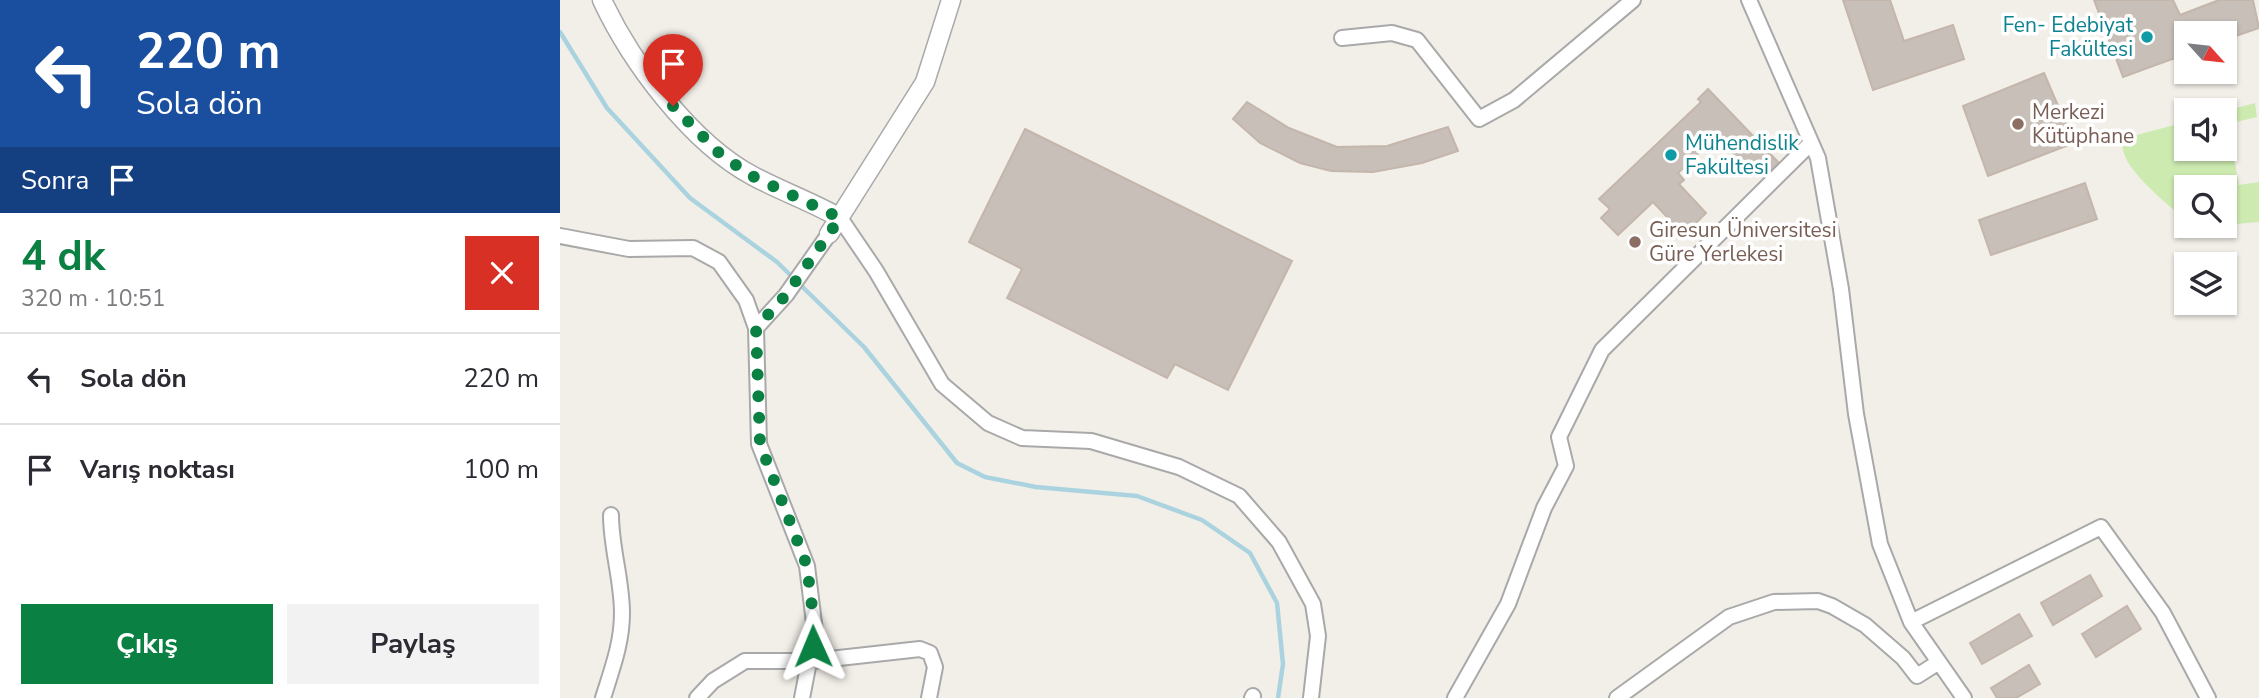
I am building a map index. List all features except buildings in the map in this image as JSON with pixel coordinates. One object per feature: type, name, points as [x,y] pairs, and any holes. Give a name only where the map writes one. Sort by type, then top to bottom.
[{"type":"street","points":[[602,0],[615,29],[645,76],[720,154],[752,176],[840,218],[943,384],[988,424],[1022,438],[1091,441],[1179,467],[1239,496],[1279,542],[1313,604],[1318,636],[1311,698]]},
{"type":"street","points":[[756,328],[786,295],[840,218],[925,82],[951,0]]},
{"type":"street","points":[[1342,38],[1392,33],[1417,40],[1479,119],[1514,100],[1633,0]]},
{"type":"street","points":[[1749,0],[1818,158],[1841,289],[1856,414],[1880,544],[1911,622],[1964,698]]},
{"type":"street","points":[[1455,698],[1508,604],[1544,508],[1566,466],[1559,437],[1602,350],[1811,143]]},
{"type":"street","points":[[560,236],[629,249],[693,248],[719,262],[746,300],[756,328],[760,444],[807,566],[815,631],[802,698]]},
{"type":"street","points":[[603,698],[621,644],[622,610],[611,545],[611,515]]},
{"type":"street","points":[[1911,622],[2101,527],[2163,613],[2208,698]]},
{"type":"street","points":[[1617,698],[1729,617],[1774,602],[1818,601],[1832,606],[1865,625],[1903,658],[1917,677],[1939,662]]},
{"type":"street","points":[[697,698],[713,681],[745,661],[811,662],[920,649],[930,653],[935,667],[929,698]]},
{"type":"green space","points":[[2255,103],[2257,117],[2237,122],[2237,108]]},
{"type":"green space","points":[[2174,125],[2174,161],[2235,161],[2239,185],[2259,182],[2259,222],[2237,224],[2237,175],[2174,175],[2174,210],[2133,170],[2123,147],[2125,138]]},
{"type":"waterway","points":[[560,32],[607,108],[690,198],[777,262],[864,347],[957,463],[985,477],[1036,487],[1137,496],[1202,520],[1250,553],[1277,603],[1283,664],[1278,698]]},
{"type":"place","name":"Fen- Edebiyat Fakültesi","points":[[2147,37]]},
{"type":"place","name":"Merkezi Kütüphane","points":[[2018,124]]},
{"type":"place","name":"Mühendislik Fakültesi","points":[[1671,155]]},
{"type":"place","name":"Giresun Üniversitesi Güre Yerlekesi","points":[[1635,242]]},
{"type":"route","points":[[673,106],[720,154],[752,176],[813,202],[840,218],[786,295],[756,328],[760,444],[807,566],[815,631],[813,646]]}]
